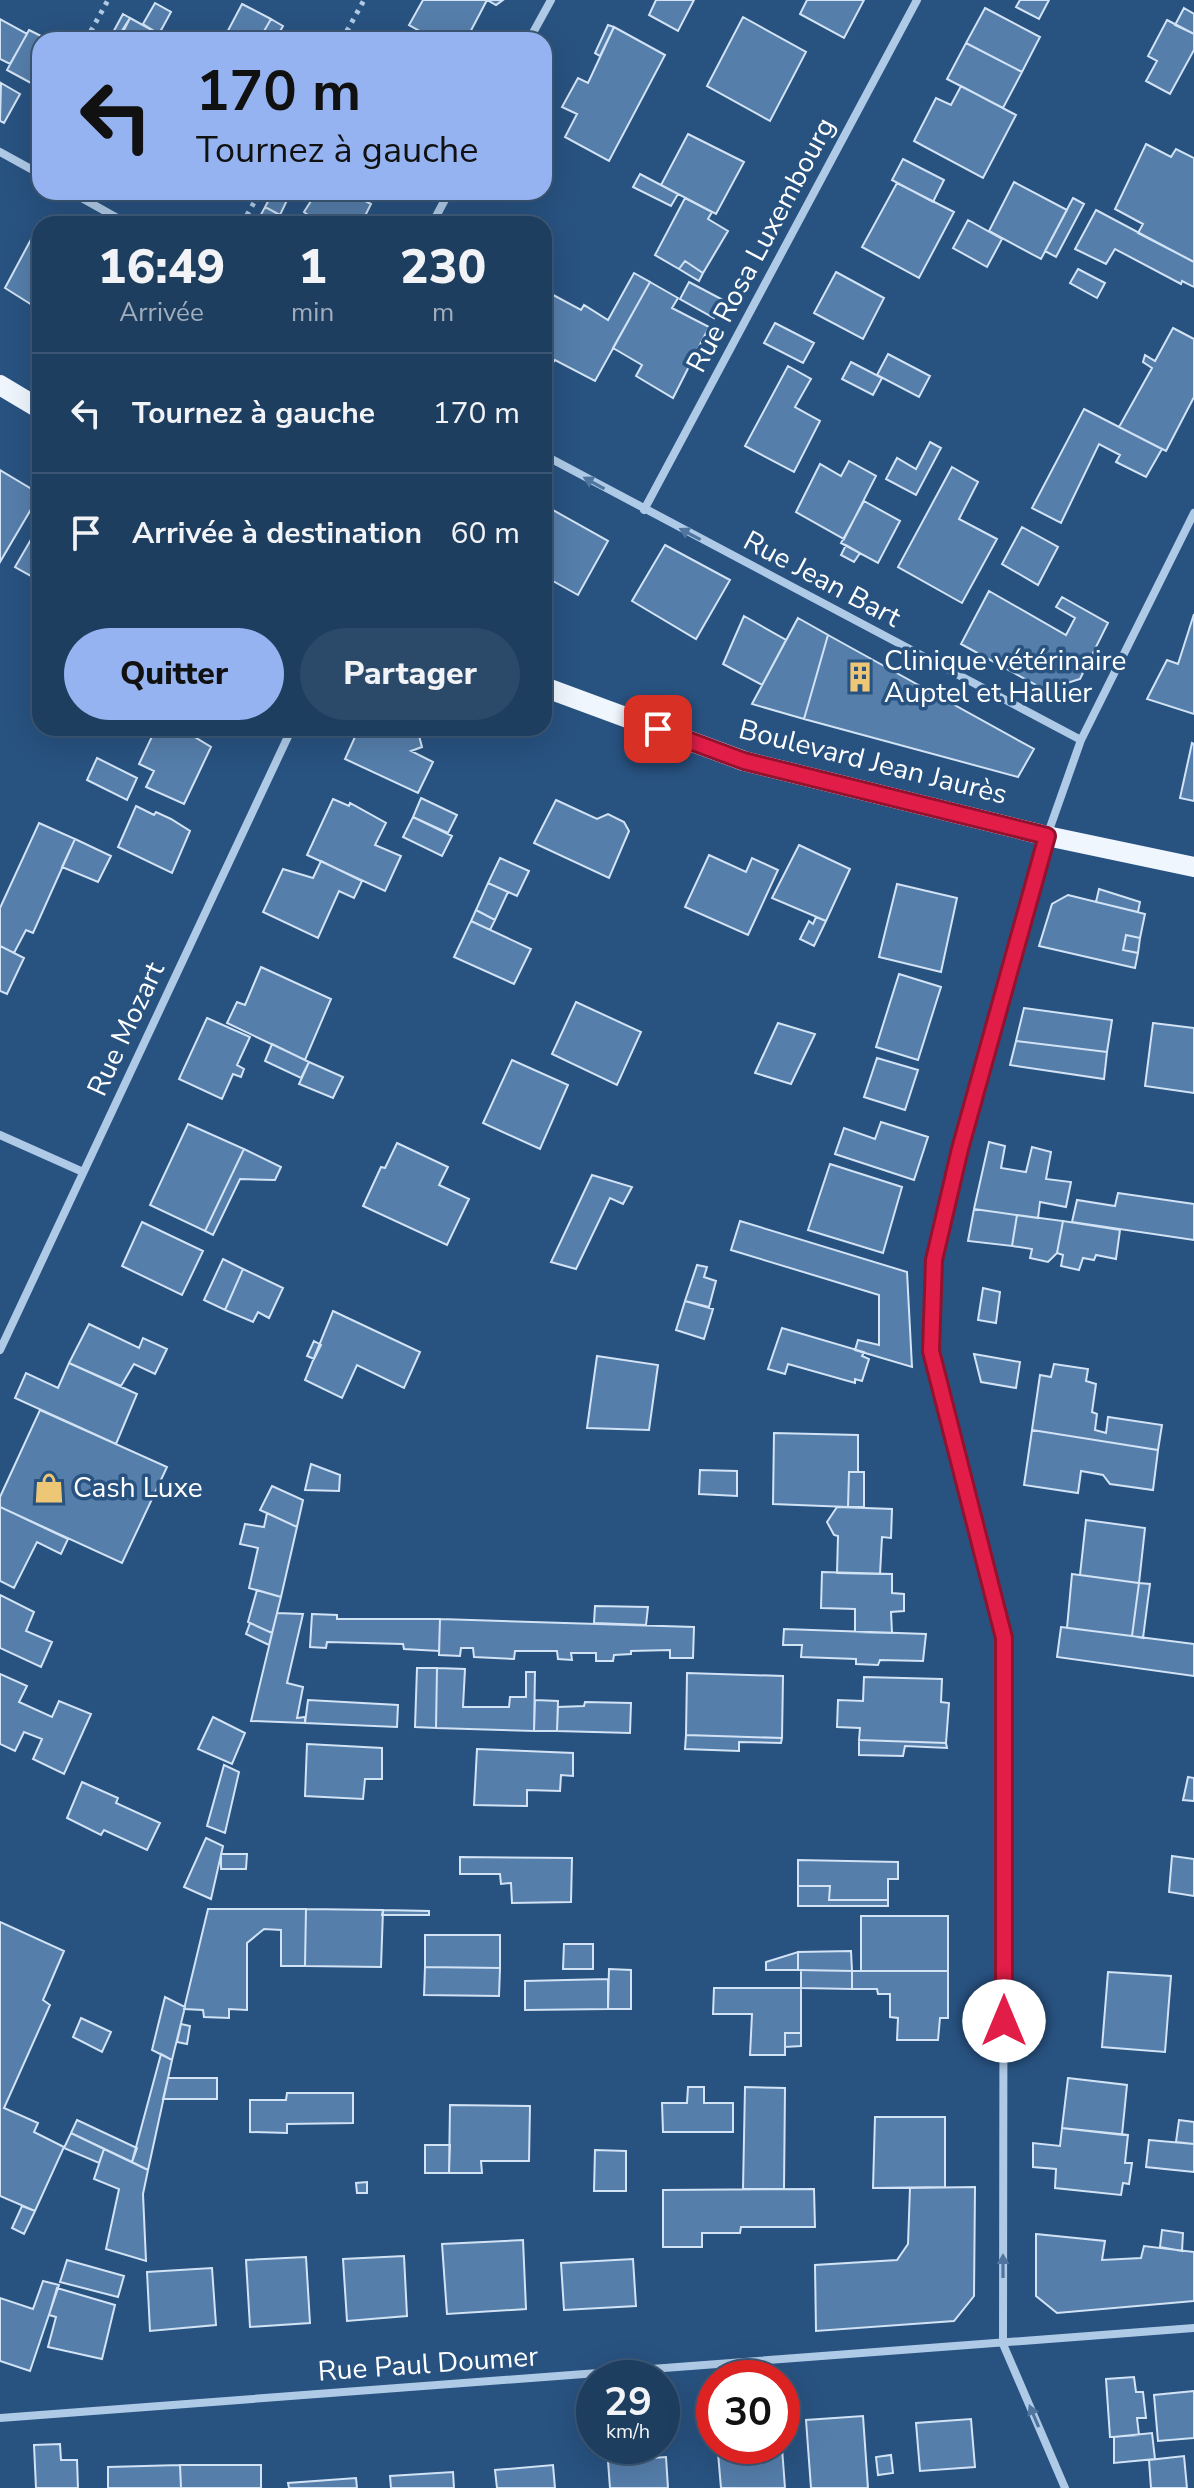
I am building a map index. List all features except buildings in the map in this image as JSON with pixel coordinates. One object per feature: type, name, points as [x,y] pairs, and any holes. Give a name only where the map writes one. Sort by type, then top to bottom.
[{"type":"main road","points":[[0,385],[32,404]]},
{"type":"main road","name":"Boulevard Jean Jaurès","points":[[552,690],[744,761],[1047,836],[1194,867]]},
{"type":"street","points":[[533,32],[551,0]]},
{"type":"street","name":"Rue Rosa Luxembourg","points":[[644,510],[917,0]]},
{"type":"street","points":[[0,152],[32,170]]},
{"type":"street","points":[[85,200],[114,216]]},
{"type":"street","name":"Rue Jean Bart","points":[[552,459],[1081,740]]},
{"type":"street","points":[[1065,2488],[1003,2344],[1004,1638],[931,1351],[934,1260],[960,1149],[1047,836],[1081,740],[1194,513]]},
{"type":"street","name":"Rue Mozart","points":[[0,1350],[288,736]]},
{"type":"street","points":[[0,1135],[83,1172]]},
{"type":"street","name":"Rue Paul Doumer","points":[[0,2418],[1194,2328]]},
{"type":"path","points":[[90,32],[108,0]]},
{"type":"path","points":[[346,32],[364,0]]},
{"type":"place","name":"Clinique vétérinaire Auptel et Hallier","points":[[860,677]]},
{"type":"place","name":"Cash Luxe","points":[[49,1488]]},
{"type":"route","points":[[658,729],[744,761],[1047,836],[960,1149],[934,1260],[931,1351],[1004,1638],[1004,2021]]}]
